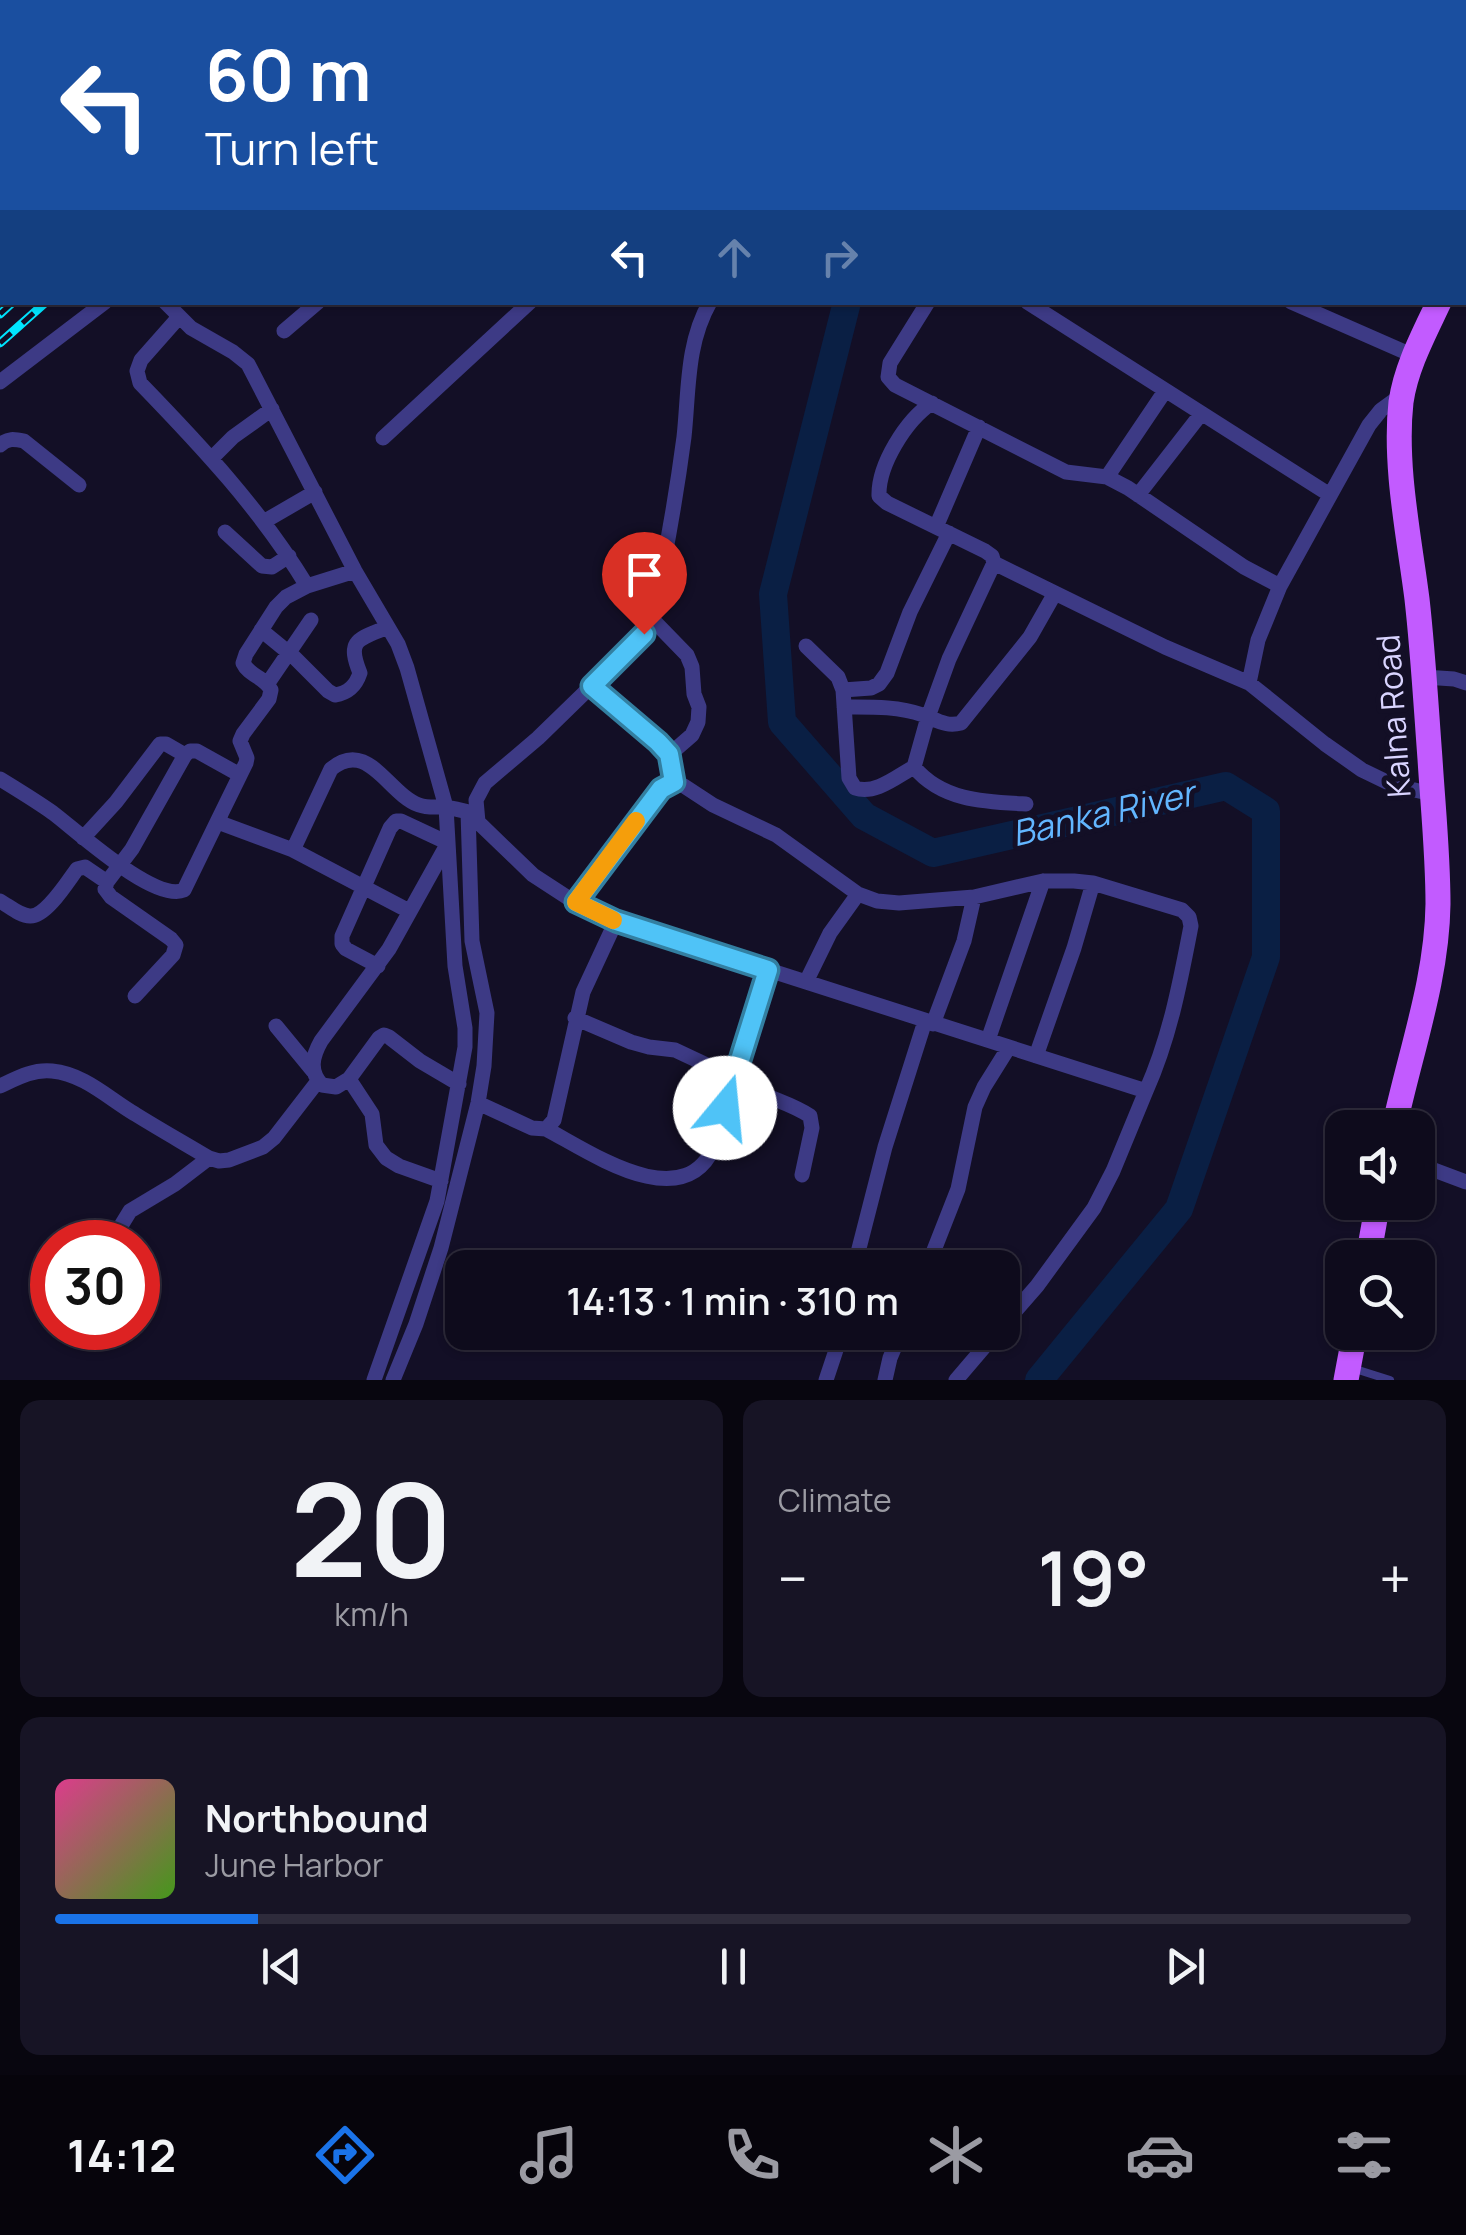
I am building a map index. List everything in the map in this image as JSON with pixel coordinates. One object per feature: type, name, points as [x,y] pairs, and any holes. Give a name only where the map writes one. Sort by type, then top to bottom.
[{"type":"main road","name":"Kalna Road","points":[[1398,1110],[1436,949],[1438,903],[1424,677],[1399,429],[1402,394],[1438,305]]},
{"type":"street","points":[[0,382],[101,305]]},
{"type":"street","points":[[168,305],[191,328],[248,364],[398,644],[446,807],[455,966],[466,1047],[433,1212],[374,1380]]},
{"type":"street","points":[[284,331],[314,305]]},
{"type":"street","points":[[383,438],[527,305]]},
{"type":"street","points":[[393,1380],[432,1279],[478,1103],[487,1030],[472,942],[472,813],[485,783],[592,686],[644,634],[652,619],[684,437],[693,342],[708,305]]},
{"type":"street","points":[[926,305],[890,364],[888,377],[895,385],[1066,472],[1107,477],[1244,567],[1280,586]]},
{"type":"street","points":[[1031,305],[1330,496]]},
{"type":"street","points":[[1298,305],[1414,356]]},
{"type":"street","points":[[179,317],[141,360],[136,372],[140,382],[265,521],[307,586]]},
{"type":"street","points":[[1107,477],[1165,391]]},
{"type":"street","points":[[1249,684],[1258,640],[1280,586],[1370,424],[1402,394]]},
{"type":"street","points":[[806,646],[838,677],[849,778],[854,788],[872,790],[914,767],[949,659],[994,563],[986,551],[887,504],[879,496],[878,485],[892,450],[906,428],[932,403]]},
{"type":"street","points":[[212,458],[232,437],[272,410]]},
{"type":"street","points":[[1138,495],[1202,414]]},
{"type":"street","points":[[843,698],[879,684],[887,673],[979,427]]},
{"type":"street","points":[[2,440],[24,441],[78,485]]},
{"type":"street","points":[[265,521],[315,492]]},
{"type":"street","points":[[225,532],[262,566],[272,567],[289,556]]},
{"type":"street","points":[[994,563],[1249,684],[1362,770],[1392,785],[1432,794]]},
{"type":"street","points":[[0,779],[54,814],[119,866],[167,892],[184,890],[247,758],[240,741],[271,690],[243,663],[276,607],[286,598],[307,586],[356,571]]},
{"type":"street","points":[[843,698],[906,709],[952,726],[961,722],[1030,638],[1055,594]]},
{"type":"street","points":[[652,619],[688,655],[700,707],[692,735],[669,754]]},
{"type":"street","points":[[268,683],[311,620]]},
{"type":"street","points":[[261,630],[328,691],[342,694],[352,688],[360,673],[354,647],[360,639],[388,626]]},
{"type":"street","points":[[1424,677],[1466,683]]},
{"type":"street","points":[[592,686],[669,754],[674,782]]},
{"type":"street","points":[[83,838],[160,744],[185,755]]},
{"type":"street","points":[[135,996],[173,955],[176,946],[172,939],[111,897],[104,889],[107,882],[142,832],[185,755],[198,751],[240,775]]},
{"type":"street","points":[[293,850],[332,769],[342,760],[356,759],[369,765],[414,803],[472,813],[533,875],[616,921],[1146,1091]]},
{"type":"street","points":[[914,767],[924,780],[958,797],[1026,804]]},
{"type":"street","points":[[674,782],[776,835],[858,894],[877,901],[974,897],[1043,882],[1074,880],[1182,910],[1189,916],[1192,926],[1174,1016],[1113,1172],[1094,1208],[1020,1305]]},
{"type":"street","points":[[576,902],[661,789],[674,782]]},
{"type":"street","points":[[219,818],[222,824],[293,850],[409,911]]},
{"type":"street","points":[[378,966],[346,949],[342,936],[390,828],[396,822],[405,822],[448,843]]},
{"type":"street","points":[[0,1086],[27,1073],[55,1071],[82,1079],[209,1158],[229,1160],[263,1146],[274,1138],[316,1076],[314,1052],[320,1041],[378,966],[448,843]]},
{"type":"street","points":[[0,901],[27,916],[38,916],[77,869],[86,867],[107,882]]},
{"type":"street","points":[[988,1040],[1043,882]]},
{"type":"street","points":[[1036,1056],[1093,883]]},
{"type":"street","points":[[806,982],[830,934],[858,894]]},
{"type":"street","points":[[859,1250],[886,1147],[929,1022],[964,941],[974,897]]},
{"type":"street","points":[[546,1129],[559,1104],[583,992],[616,921]]},
{"type":"street","points":[[478,1103],[532,1128],[546,1129],[628,1172],[666,1179],[693,1173],[715,1145],[768,970]]},
{"type":"street","points":[[576,1018],[631,1042],[690,1054],[710,1066],[736,1072]]},
{"type":"street","points":[[276,1026],[327,1087],[336,1087],[349,1079],[384,1035],[459,1084]]},
{"type":"street","points":[[934,1250],[958,1189],[976,1107],[1009,1046]]},
{"type":"street","points":[[736,1072],[749,1087],[810,1116],[812,1128],[802,1175]]},
{"type":"street","points":[[349,1079],[372,1114],[376,1144],[386,1158],[441,1181]]},
{"type":"street","points":[[123,1220],[130,1211],[209,1158]]},
{"type":"street","points":[[1435,1170],[1466,1182]]},
{"type":"street","points":[[826,1380],[836,1350]]},
{"type":"street","points":[[885,1380],[893,1350]]},
{"type":"street","points":[[956,1380],[982,1350]]},
{"type":"lane","points":[[1347,1373],[1390,1380]]},
{"type":"waterway","name":"Banka River","points":[[846,305],[773,594],[782,722],[864,816],[933,853],[1226,786],[1266,811],[1266,957],[1179,1209],[1039,1380]]},
{"type":"railway","points":[[0,314],[10,305]]},
{"type":"railway","points":[[0,343],[43,305]]},
{"type":"slow traffic","points":[[613,920],[576,902],[636,821]]},
{"type":"route","points":[[644,634],[592,686],[669,754],[674,782],[661,789],[576,902],[616,921],[768,970],[725,1108]]}]
